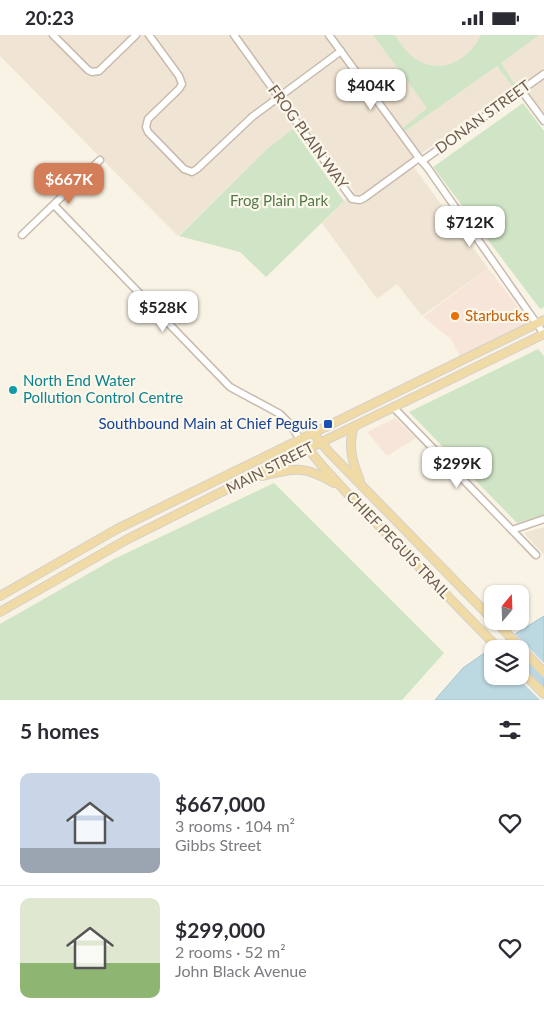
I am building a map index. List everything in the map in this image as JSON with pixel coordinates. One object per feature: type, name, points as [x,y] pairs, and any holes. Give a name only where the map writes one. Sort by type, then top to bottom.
[{"type":"main road","name":"MAIN STREET","points":[[0,596],[117,529],[540,322]]},
{"type":"main road","name":"MAIN STREET","points":[[0,612],[126,540],[544,334]]},
{"type":"main road","points":[[354,427],[351,438],[351,451],[354,466],[362,486]]},
{"type":"main road","name":"CHIEF PEGUIS TRAIL","points":[[312,433],[484,610]]},
{"type":"main road","name":"CHIEF PEGUIS TRAIL","points":[[300,439],[322,467],[490,640]]},
{"type":"main road","points":[[250,479],[284,470],[301,470],[325,478],[346,492]]},
{"type":"main road","name":"CHIEF PEGUIS TRAIL","points":[[504,630],[544,672]]},
{"type":"main road","points":[[529,679],[544,694]]},
{"type":"street","points":[[53,35],[88,70],[95,72],[99,71],[136,35]]},
{"type":"street","points":[[148,35],[179,76],[182,84],[148,119],[146,127],[148,132],[188,171],[192,172],[252,117],[341,51]]},
{"type":"street","name":"FROG PLAIN WAY","points":[[234,35],[352,199],[360,200],[364,198],[420,160]]},
{"type":"street","points":[[329,35],[540,322],[544,334]]},
{"type":"street","name":"DONAN STREET","points":[[420,160],[544,73]]},
{"type":"street","points":[[521,90],[544,121]]},
{"type":"street","points":[[22,235],[100,160]]},
{"type":"street","points":[[54,205],[230,387],[280,414],[300,439]]},
{"type":"street","points":[[394,408],[536,555]]},
{"type":"street","points":[[512,530],[544,519]]},
{"type":"shaded area","points":[[0,35],[544,35],[544,114],[520,81],[410,162],[488,268],[422,316],[397,284],[377,299],[322,223],[354,191],[303,122],[268,148],[178,236],[0,56]]},
{"type":"shaded area","points":[[488,268],[530,323],[460,357],[451,339],[423,317]]},
{"type":"shaded area","points":[[395,418],[416,438],[387,456],[367,432]]},
{"type":"shaded area","points":[[544,527],[544,555],[524,533]]},
{"type":"green space","points":[[373,35],[395,35],[415,59],[428,65],[438,66],[447,65],[463,57],[470,51],[481,35],[539,35],[501,63],[519,91],[517,92],[497,66],[405,131],[403,128],[427,108]]},
{"type":"green space","points":[[523,103],[544,131],[544,307],[540,309],[433,167]]},
{"type":"green space","name":"Frog Plain Park","points":[[293,129],[344,201],[266,277],[240,252],[179,236],[268,148]]},
{"type":"green space","points":[[538,349],[544,356],[544,515],[517,523],[409,412]]},
{"type":"green space","points":[[274,483],[444,653],[402,700],[0,700],[0,624],[114,559]]},
{"type":"water","points":[[544,616],[544,700],[435,700],[463,668],[484,653],[484,685],[529,685],[529,640],[505,640],[522,630],[529,630],[529,625]]},
{"type":"pier","points":[[513,632],[521,640],[507,640],[504,637]]},
{"type":"pier","points":[[529,648],[544,663],[544,678],[529,662]]},
{"type":"pier","points":[[529,673],[544,688],[544,700],[540,700],[525,685],[529,685]]},
{"type":"place","name":"Starbucks","points":[[455,316]]},
{"type":"place","name":"North End Water Pollution Control Centre","points":[[13,390]]},
{"type":"place","name":"Southbound Main at Chief Peguis","points":[[328,424]]}]
